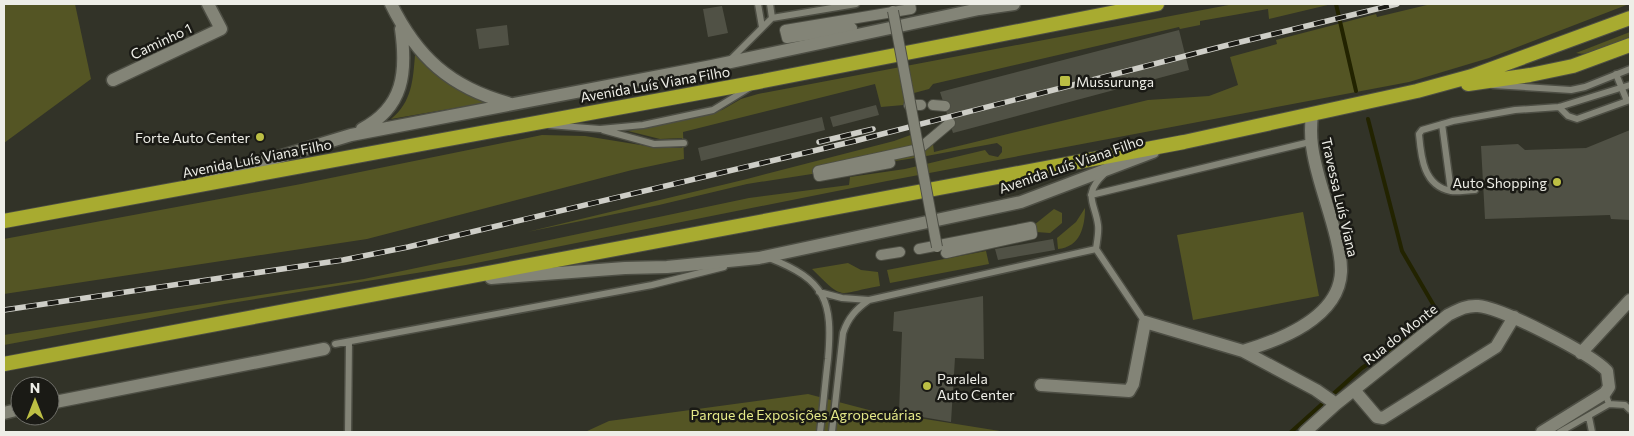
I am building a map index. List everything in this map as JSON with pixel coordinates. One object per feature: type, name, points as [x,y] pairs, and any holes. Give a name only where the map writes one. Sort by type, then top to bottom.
[{"type":"highway","name":"Avenida Luís Viana Filho","points":[[4,221],[758,82],[1157,4]]},
{"type":"highway","name":"Avenida Luís Viana Filho","points":[[4,364],[1184,142],[1417,91],[1501,67],[1630,18]]},
{"type":"highway","points":[[1417,91],[1477,83],[1573,66],[1630,45]]},
{"type":"main road","name":"Caminho 1","points":[[113,80],[221,29],[208,4]]},
{"type":"main road","points":[[391,4],[401,24],[429,62],[450,78],[474,91],[510,103]]},
{"type":"main road","name":"Avenida Luís Viana Filho","points":[[159,193],[351,135],[510,103],[712,66],[979,9],[1014,4]]},
{"type":"main road","points":[[351,135],[373,123],[386,112],[396,96],[403,77],[405,55],[401,24]]},
{"type":"main road","name":"Travessa Luís Viana","points":[[1243,352],[1276,341],[1298,329],[1318,314],[1334,296],[1339,285],[1340,259],[1310,142],[1312,114]]},
{"type":"main road","name":"Avenida Luís Viana Filho","points":[[434,282],[625,268],[667,267],[762,257],[1021,202],[1110,167],[1184,142]]},
{"type":"main road","points":[[1581,353],[1630,300]]},
{"type":"main road","name":"Rua do Monte","points":[[1305,432],[1328,398],[1354,390],[1448,315],[1469,306],[1479,306],[1514,317],[1581,353],[1607,371],[1608,395]]},
{"type":"main road","points":[[1354,390],[1377,417],[1386,416],[1496,347],[1514,317]]},
{"type":"main road","points":[[1041,385],[1129,391],[1133,384],[1144,322],[1243,352],[1328,398]]},
{"type":"main road","points":[[60,401],[329,347]]},
{"type":"main road","points":[[1542,432],[1608,395]]},
{"type":"street","points":[[792,33],[851,25],[852,28],[787,38],[785,30],[911,9],[910,4]]},
{"type":"street","points":[[893,11],[937,247]]},
{"type":"street","points":[[909,104],[921,105]]},
{"type":"street","points":[[933,106],[945,106]]},
{"type":"street","points":[[843,168],[889,159],[890,163],[819,176],[818,171],[919,149],[950,123]]},
{"type":"street","points":[[919,250],[1031,227],[1032,234],[946,253]]},
{"type":"street","points":[[881,254],[900,252]]},
{"type":"lane","points":[[758,4],[762,27]]},
{"type":"lane","points":[[770,4],[772,18]]},
{"type":"lane","points":[[712,66],[732,58],[772,18],[856,4]]},
{"type":"lane","points":[[1477,83],[1509,88],[1571,90],[1630,69]]},
{"type":"lane","points":[[1559,107],[1568,116],[1577,119],[1629,101],[1616,74]]},
{"type":"lane","points":[[529,123],[600,129],[643,125],[713,110],[758,82]]},
{"type":"lane","points":[[1475,190],[1451,191],[1435,184],[1426,173],[1421,147],[1420,134],[1422,130],[1442,124],[1515,110],[1559,107],[1630,85]]},
{"type":"lane","points":[[1442,124],[1451,191]]},
{"type":"lane","points":[[622,126],[620,134],[622,137]]},
{"type":"lane","points":[[600,129],[622,137],[654,144],[684,143]]},
{"type":"lane","points":[[1091,195],[1310,142]]},
{"type":"lane","points":[[1110,167],[1096,183],[1091,195],[1091,204],[1098,228],[1096,248],[1144,322]]},
{"type":"lane","points":[[819,292],[842,298],[869,300],[1096,248]]},
{"type":"lane","points":[[329,347],[652,285],[762,257],[799,273],[819,292],[828,307],[830,330],[820,432]]},
{"type":"lane","points":[[832,432],[843,333],[853,314],[869,300]]},
{"type":"lane","points":[[348,432],[349,342]]},
{"type":"lane","points":[[1560,432],[1572,424],[1589,417],[1608,395],[1630,410]]},
{"type":"lane","points":[[1589,417],[1592,432]]},
{"type":"green space","points":[[4,4],[75,4],[91,79],[4,143]]},
{"type":"green space","points":[[1234,4],[1332,4],[1269,19],[1268,9],[1200,21],[1200,25],[1180,29],[1179,27],[933,84],[929,89],[914,93],[915,104],[881,107],[875,84],[683,132],[684,159],[632,170],[367,239],[4,294],[4,239],[301,184],[542,135],[585,136],[659,148],[682,148],[682,138],[660,139],[628,131],[722,110],[741,99],[758,94]]},
{"type":"green space","points":[[1431,4],[1629,4],[1489,58],[1409,82],[887,181],[466,265],[225,304],[4,345],[4,335],[364,279],[749,198],[849,185],[850,177],[905,169],[985,150],[989,155],[998,157],[1002,152],[1002,147],[997,143],[921,157],[747,184],[659,205],[527,232],[747,179],[894,141],[919,132],[925,146],[933,144],[934,152],[1148,100],[1209,96],[1238,85],[1230,57],[1277,44],[1276,40],[1376,14],[1377,17]]},
{"type":"green space","points":[[1630,32],[1630,37],[1603,49],[1589,53],[1576,53]]},
{"type":"green space","points":[[415,55],[459,89],[484,103],[391,119],[403,105],[410,90]]},
{"type":"green space","points":[[1085,208],[1084,222],[1080,235],[1072,244],[1058,249],[1057,238],[1076,222]]},
{"type":"green space","points":[[1054,209],[1062,213],[1062,223],[1050,233],[1036,232],[1034,225]]},
{"type":"green space","points":[[1303,212],[1319,296],[1193,320],[1177,235]]},
{"type":"green space","points":[[986,251],[989,264],[890,283],[887,270]]},
{"type":"green space","points":[[848,263],[861,270],[878,272],[880,286],[843,293],[831,287],[812,269]]},
{"type":"green space","name":"Parque de Exposições Agropecuárias","points":[[808,394],[869,410],[1006,432],[585,432],[609,421]]},
{"type":"building","points":[[722,6],[728,33],[708,37],[703,9]]},
{"type":"building","points":[[507,25],[509,45],[479,49],[476,29]]},
{"type":"building","name":"Mussurunga","points":[[1179,30],[1189,70],[953,133],[940,92]]},
{"type":"building","points":[[876,105],[879,115],[833,127],[830,117]]},
{"type":"building","points":[[822,117],[825,130],[701,161],[698,148]]},
{"type":"building","name":"Auto Shopping","points":[[1630,130],[1630,220],[1611,219],[1610,215],[1485,219],[1481,146],[1518,144],[1525,150],[1586,148]]},
{"type":"building","points":[[1053,239],[1055,250],[998,260],[995,249]]},
{"type":"building","name":"Paralela Auto Center","points":[[983,296],[984,359],[955,358],[951,422],[899,413],[902,332],[893,331],[894,312]]},
{"type":"waterway","points":[[1336,4],[1356,91]]},
{"type":"waterway","points":[[1368,119],[1402,251],[1437,311],[1432,321]]},
{"type":"waterway","points":[[1291,432],[1362,368],[1424,326]]},
{"type":"railway","points":[[4,310],[343,260],[408,247],[855,141],[1224,46],[1397,4]]},
{"type":"railway","points":[[819,142],[873,129]]},
{"type":"place","name":"Mussurunga","points":[[1065,81]]},
{"type":"place","name":"Forte Auto Center","points":[[260,137]]},
{"type":"place","name":"Auto Shopping","points":[[1557,182]]},
{"type":"place","name":"Paralela Auto Center","points":[[927,386]]}]
